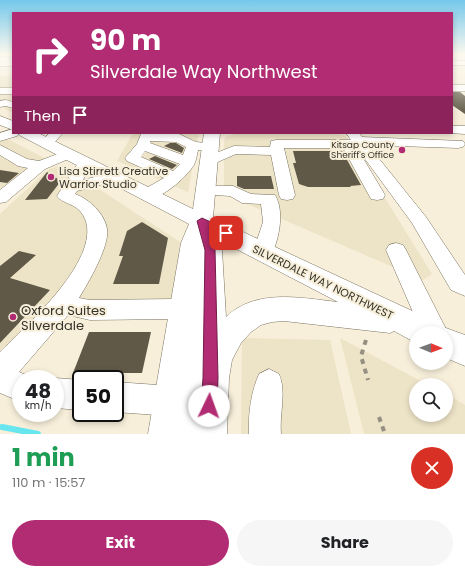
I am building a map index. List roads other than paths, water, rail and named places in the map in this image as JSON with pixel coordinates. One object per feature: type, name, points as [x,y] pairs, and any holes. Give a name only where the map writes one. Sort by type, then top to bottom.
[{"type":"main road","name":"SILVERDALE WAY NORTHWEST","points":[[37,134],[51,138],[68,154],[147,195],[413,326]]},
{"type":"main road","points":[[192,434],[170,418],[193,243],[202,221],[210,147]]},
{"type":"main road","points":[[202,221],[210,250],[210,378],[207,434]]},
{"type":"main road","points":[[210,378],[214,360],[224,340],[243,320],[260,311],[283,309],[409,326]]},
{"type":"main road","points":[[453,345],[465,351]]},
{"type":"street","points":[[453,88],[465,88]]},
{"type":"street","points":[[0,91],[12,91]]},
{"type":"street","points":[[0,138],[12,128]]},
{"type":"street","points":[[446,134],[463,146]]},
{"type":"street","points":[[176,178],[132,158],[143,145],[145,137],[179,138],[193,146],[210,147],[222,156],[234,150],[277,151]]},
{"type":"street","points":[[287,195],[276,144],[354,140],[429,142],[435,144],[463,146]]},
{"type":"street","points":[[354,140],[370,195],[400,195]]},
{"type":"street","points":[[354,140],[420,221],[459,284],[465,287]]},
{"type":"street","points":[[143,145],[188,162]]},
{"type":"street","points":[[147,195],[176,178],[188,162],[193,146]]},
{"type":"street","points":[[0,149],[23,163],[40,166]]},
{"type":"street","points":[[0,198],[40,166],[68,154]]},
{"type":"street","points":[[71,188],[112,176],[137,161]]},
{"type":"street","points":[[0,372],[63,304],[83,273],[96,242],[98,229],[91,213],[79,201],[66,196],[85,163]]},
{"type":"street","points":[[205,191],[233,191],[248,199],[269,198],[272,222],[262,252]]},
{"type":"street","points":[[396,250],[432,326]]},
{"type":"street","points":[[63,304],[90,310],[175,309]]},
{"type":"street","points":[[0,379],[12,384]]},
{"type":"street","points":[[265,434],[264,421],[269,384]]},
{"type":"street","points":[[124,400],[170,418]]},
{"type":"waterway","points":[[2,427],[38,434]]},
{"type":"place","name":"Kitsap County Sheriff's Office","points":[[402,150]]},
{"type":"place","name":"Lisa Stirrett Creative Warrior Studio","points":[[51,177]]},
{"type":"place","name":"Oxford Suites Silverdale","points":[[13,317]]}]
